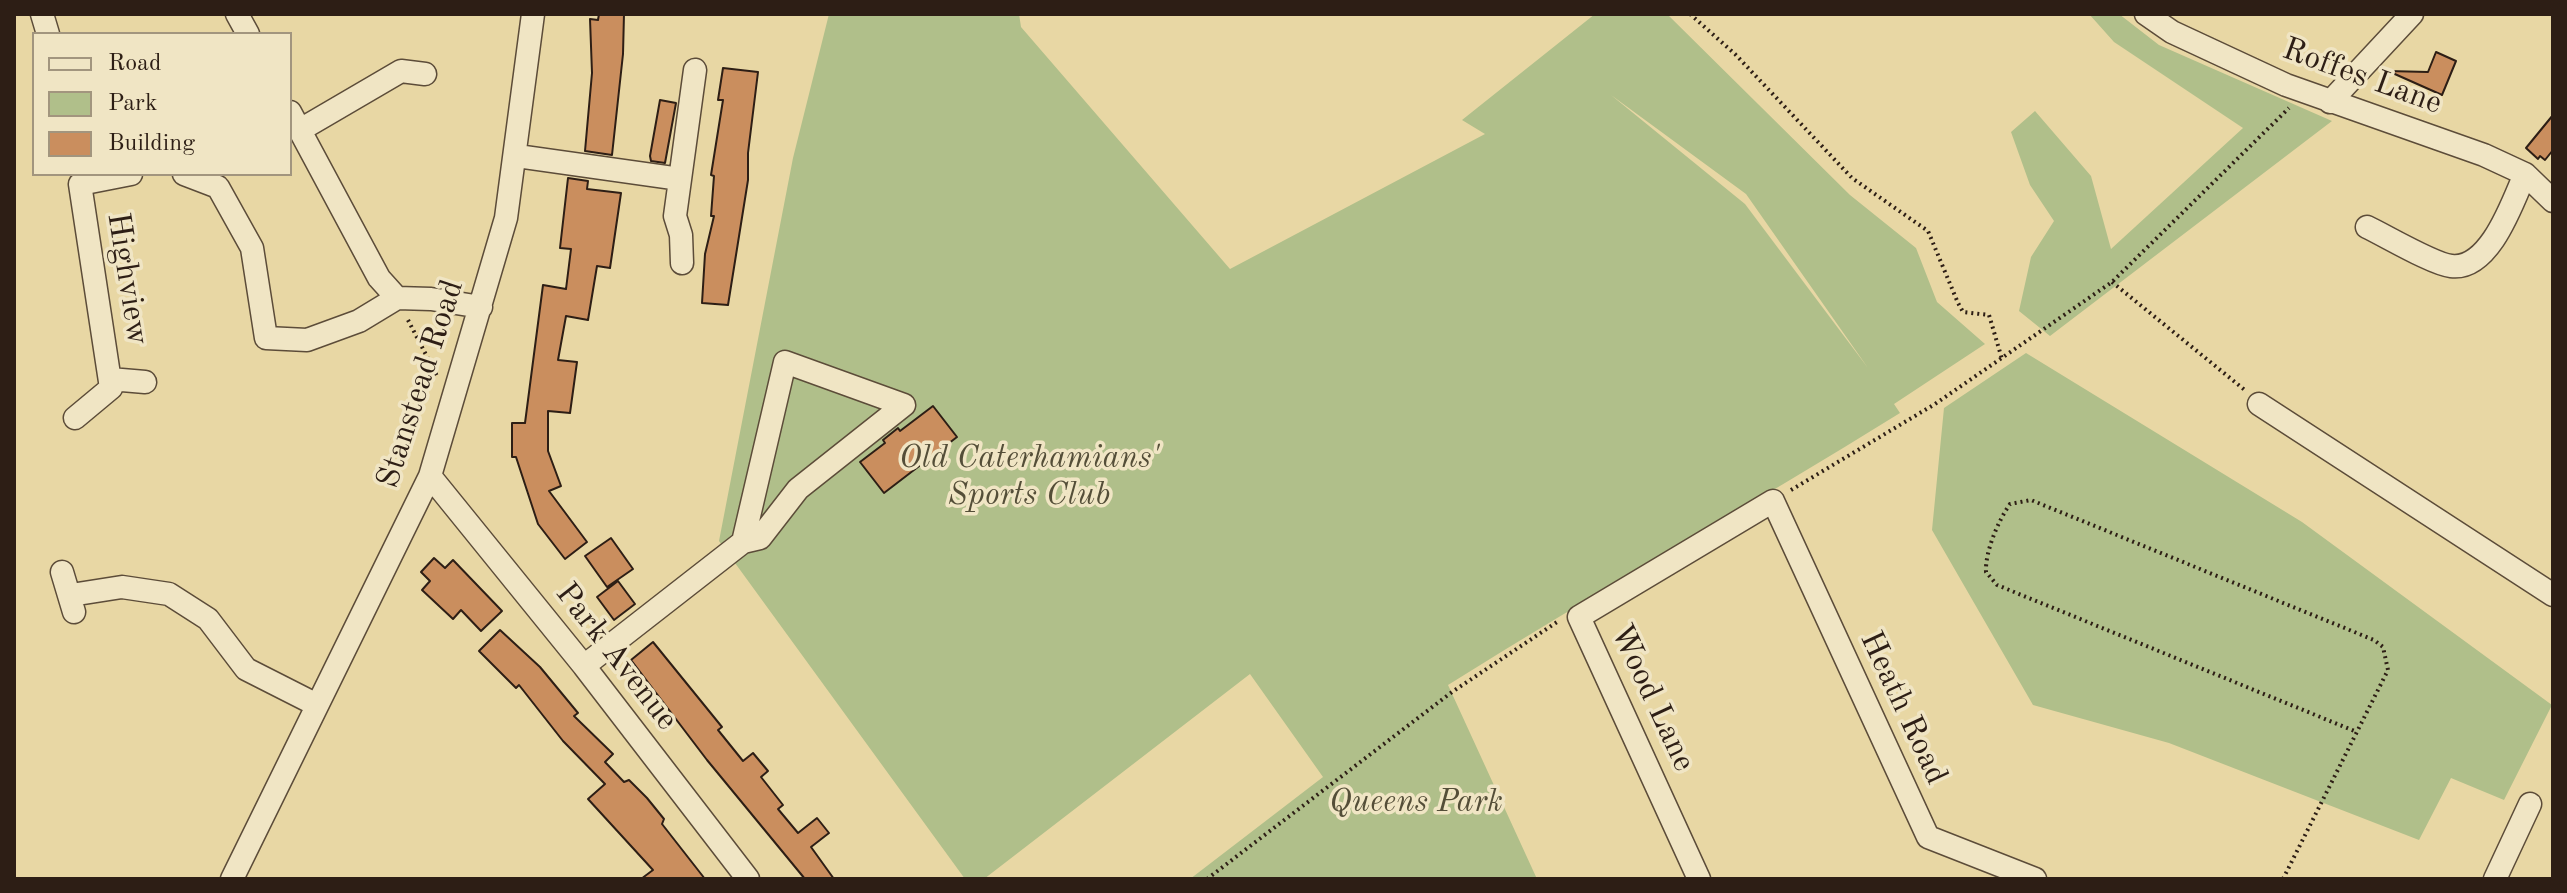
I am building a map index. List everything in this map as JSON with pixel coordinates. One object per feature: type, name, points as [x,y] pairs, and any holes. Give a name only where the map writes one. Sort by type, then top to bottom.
[{"type":"street","points":[[237,14],[247,32]]},
{"type":"street","name":"Stanstead Road","points":[[232,879],[430,476],[506,218],[517,156],[533,14]]},
{"type":"street","name":"Roffes Lane","points":[[2146,14],[2172,32],[2305,92],[2484,155],[2525,174],[2553,201]]},
{"type":"street","points":[[2330,102],[2412,14]]},
{"type":"street","points":[[682,263],[681,235],[675,216],[695,70]]},
{"type":"street","points":[[397,298],[379,278],[295,121],[401,71],[425,74]]},
{"type":"street","points":[[517,156],[680,179]]},
{"type":"street","points":[[2367,227],[2451,266],[2468,263],[2498,235],[2525,174]]},
{"type":"street","name":"Highview","points":[[75,418],[111,388],[79,179],[110,176]]},
{"type":"street","points":[[189,176],[218,187],[252,248],[266,338],[307,340],[359,321],[397,298],[431,299],[481,307]]},
{"type":"street","points":[[584,666],[743,542],[760,538],[798,489],[904,405],[785,362],[743,542]]},
{"type":"street","points":[[110,379],[145,382]]},
{"type":"street","points":[[2259,404],[2553,595]]},
{"type":"street","name":"Park Avenue","points":[[430,476],[584,666],[748,879]]},
{"type":"street","name":"Wood Lane","points":[[1699,879],[1579,617],[1773,501]]},
{"type":"street","name":"Heath Road","points":[[1773,501],[1928,837],[2035,879]]},
{"type":"street","points":[[62,572],[72,604],[122,587],[169,594],[208,619],[246,669],[317,705]]},
{"type":"street","points":[[2495,879],[2530,804]]},
{"type":"path","points":[[1690,14],[1735,54],[1852,178],[1928,231],[1963,312],[1989,315],[2002,359]]},
{"type":"path","points":[[1773,501],[1935,404],[2112,282],[2305,92]]},
{"type":"path","points":[[2112,282],[2259,404]]},
{"type":"path","points":[[397,298],[442,386]]},
{"type":"path","points":[[2283,879],[2357,732],[2388,670],[2383,647],[2374,640],[2031,500],[2010,504],[1985,562],[1986,572],[1997,585],[2357,732]]},
{"type":"path","points":[[1207,879],[1452,692],[1568,614],[1579,617]]},
{"type":"green space","name":"Old Caterhamians' Sports Club","points":[[829,14],[1019,14],[1021,27],[1230,269],[1485,134],[1462,120],[1595,14],[1667,14],[1850,195],[1916,248],[1937,302],[1985,344],[1894,404],[1900,413],[1448,685],[1537,879],[1190,879],[1323,777],[1250,674],[984,879],[965,879],[719,541],[793,158]],"holes":[[[1611,95],[1746,194],[1868,368],[1745,204]]]},
{"type":"green space","points":[[2089,14],[2119,14],[2159,45],[2332,121],[2050,336],[2019,311],[2031,257],[2054,221],[2030,185],[2011,132],[2035,111],[2091,176],[2111,249],[2243,128],[2114,42]]},
{"type":"green space","points":[[2026,353],[2302,522],[2552,705],[2504,800],[2451,778],[2419,840],[2169,743],[2033,705],[1932,530],[1944,408]]},
{"type":"building","points":[[599,14],[624,14],[612,155],[585,151],[592,73],[590,19],[598,20]]},
{"type":"building","points":[[2436,52],[2456,61],[2442,95],[2388,71],[2428,72]]},
{"type":"building","points":[[723,68],[758,72],[748,153],[748,180],[728,305],[702,303],[705,254],[714,216],[711,216],[714,176],[711,175],[723,100],[718,100]]},
{"type":"building","points":[[660,100],[676,103],[665,163],[651,161],[650,156]]},
{"type":"building","points":[[2553,115],[2553,150],[2545,160],[2540,156],[2538,159],[2526,148]]},
{"type":"building","points":[[568,178],[588,181],[587,189],[621,193],[610,268],[597,266],[588,320],[566,316],[558,360],[577,362],[570,413],[548,411],[548,451],[561,486],[549,491],[587,542],[565,559],[538,524],[516,457],[512,457],[512,423],[525,423],[543,285],[566,289],[571,249],[560,248]]},
{"type":"building","points":[[933,406],[957,437],[884,493],[860,462],[885,443],[883,440],[898,428],[900,431]]},
{"type":"building","points":[[611,538],[633,569],[607,587],[585,556]]},
{"type":"building","points":[[434,558],[445,568],[453,560],[502,611],[481,631],[461,610],[453,619],[422,590],[430,581],[421,572]]},
{"type":"building","points":[[618,581],[635,604],[614,620],[597,597]]},
{"type":"building","points":[[500,630],[540,667],[578,713],[574,716],[613,754],[605,762],[624,782],[629,780],[647,798],[664,819],[662,824],[705,879],[641,879],[653,870],[588,799],[605,784],[563,741],[519,685],[516,688],[479,651]]},
{"type":"building","points":[[653,642],[722,727],[718,730],[743,761],[753,753],[768,771],[761,777],[783,805],[778,809],[798,833],[817,818],[829,833],[811,847],[834,879],[805,879],[707,760],[631,660]]},
{"type":"park label","name":"Queens Park","points":[[1416,803]]}]
